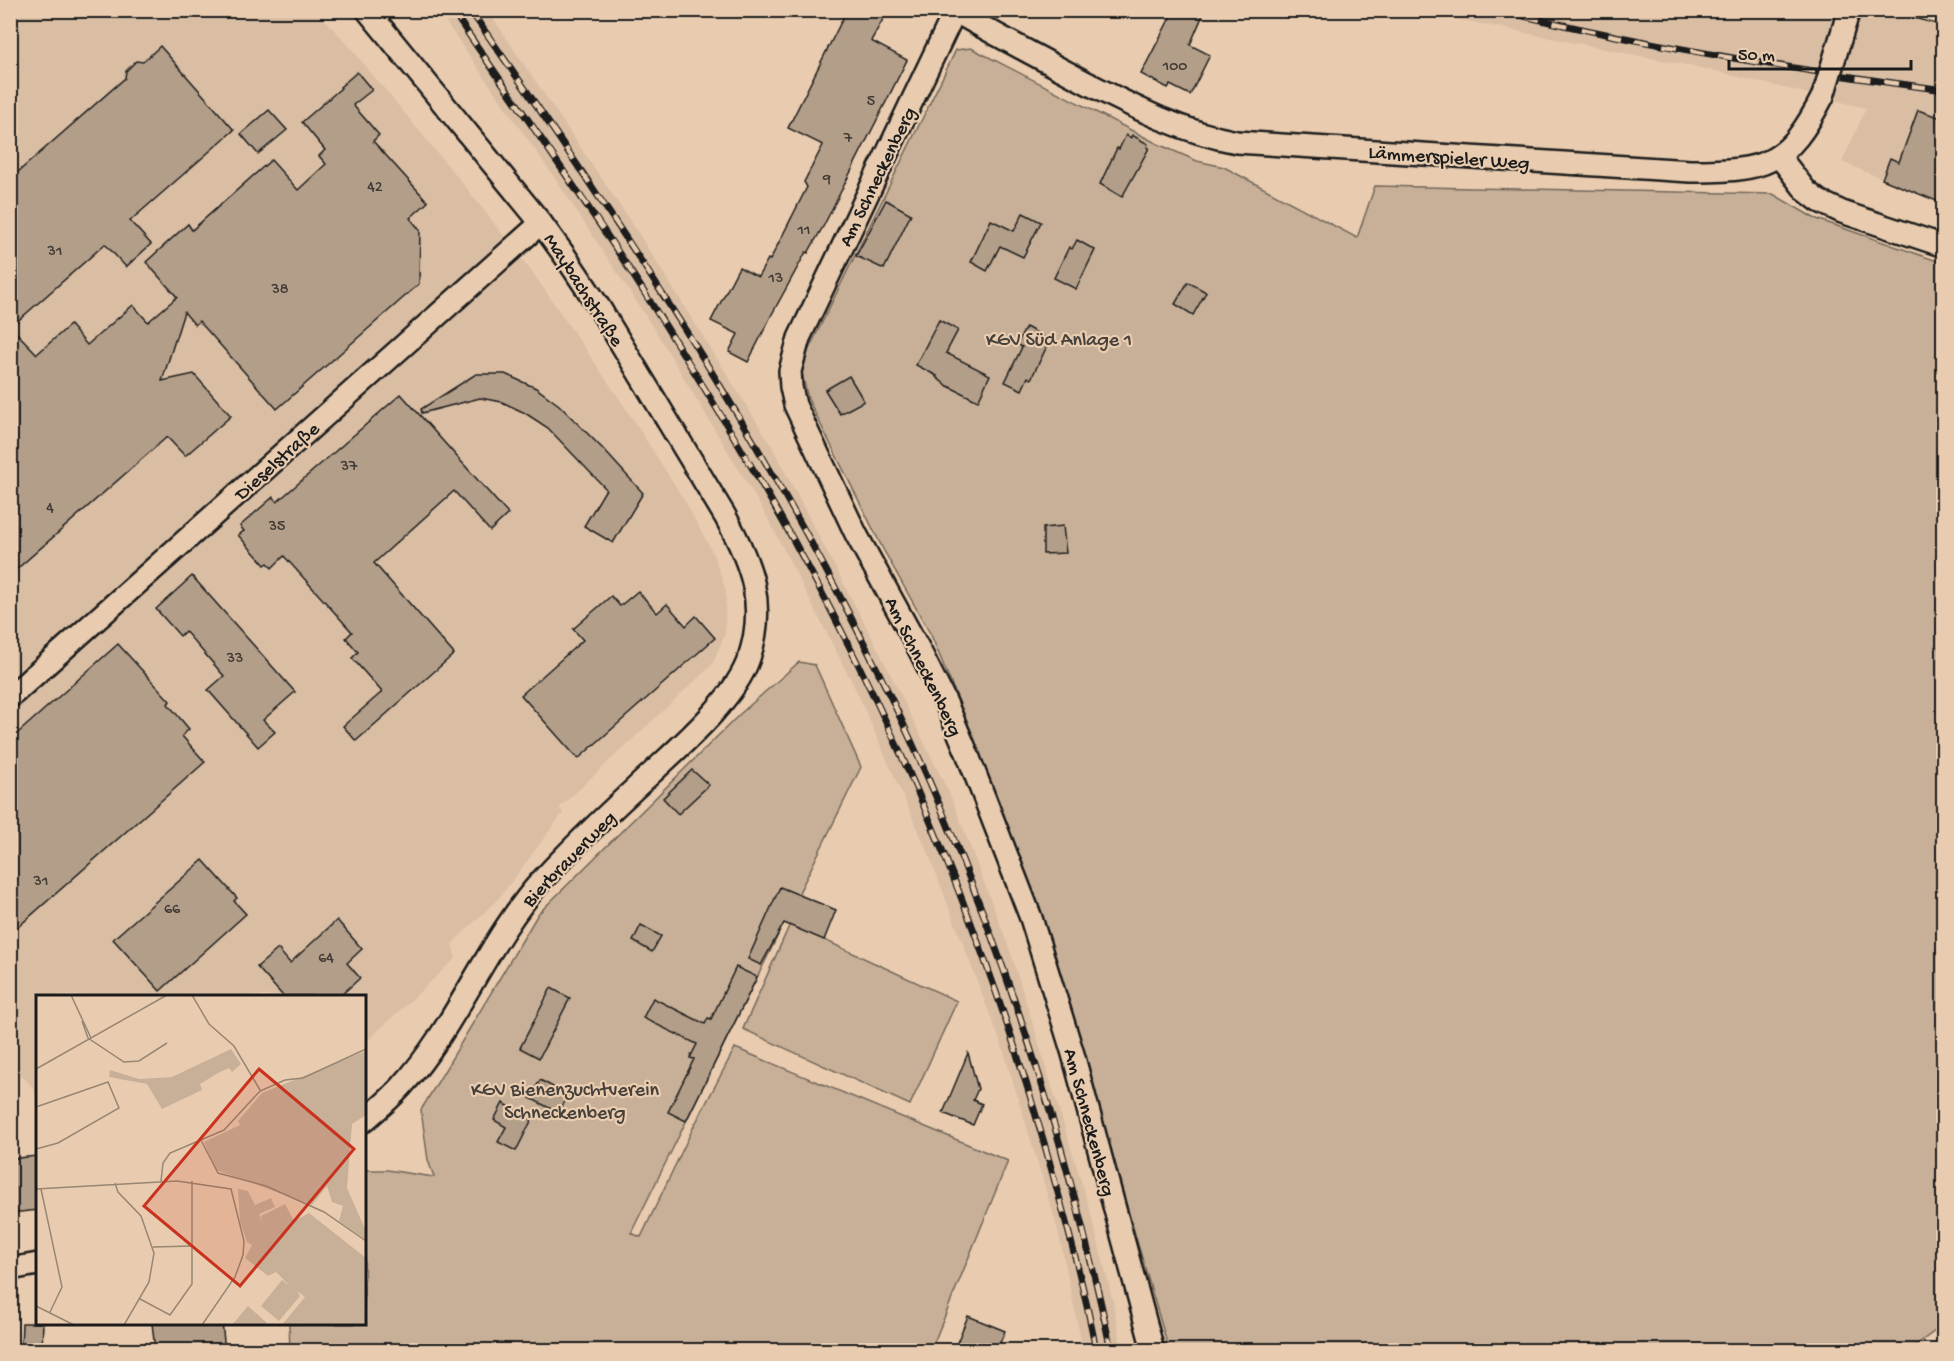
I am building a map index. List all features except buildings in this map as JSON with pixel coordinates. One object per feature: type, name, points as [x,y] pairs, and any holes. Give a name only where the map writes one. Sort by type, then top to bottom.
[{"type":"street","name":"Maybachstraße","points":[[367,10],[541,223],[599,307],[725,516],[742,547],[757,595]]},
{"type":"street","points":[[1849,10],[1823,96],[1799,137],[1779,156],[1806,191],[1819,201],[1842,212],[1944,246]]},
{"type":"street","name":"Lämmerspieler Weg","points":[[954,11],[1018,47],[1135,107],[1181,128],[1219,139],[1301,147],[1690,171],[1719,171],[1751,167],[1779,156]]},
{"type":"street","name":"Am Schneckenberg","points":[[954,11],[799,338],[791,361],[791,387],[804,428],[856,534],[946,703],[1017,881],[1045,959],[1073,1054],[1153,1350]]},
{"type":"street","name":"Dieselstraße","points":[[11,696],[541,223]]},
{"type":"street","name":"Bierbrauerweg","points":[[366,1119],[402,1086],[424,1058],[503,933],[534,890],[562,858],[693,734],[720,703],[748,661],[756,623],[757,595]]},
{"type":"street","points":[[10,1269],[36,1264]]},
{"type":"shaded area","points":[[10,11],[316,11],[344,40],[468,190],[535,276],[621,401],[683,498],[711,549],[726,593],[725,634],[712,665],[559,808],[563,813],[500,897],[452,944],[456,958],[366,1042],[366,995],[36,995],[36,1096],[34,1089],[11,1063]]},
{"type":"shaded area","points":[[438,11],[488,11],[637,231],[770,443],[879,651],[952,799],[1011,953],[1090,1210],[1113,1301],[1122,1350],[1083,1350],[1058,1230],[1003,1049],[929,855],[856,690],[767,517],[658,335],[554,177]]},
{"type":"shaded area","points":[[1417,11],[1943,11],[1943,204],[1842,162],[1866,108],[1715,71]]},
{"type":"green space","name":"KGV Süd Anlage 1","points":[[971,48],[1158,144],[1197,161],[1224,167],[1357,238],[1375,186],[1773,194],[1814,218],[1943,263],[1943,1325],[1909,1350],[1169,1350],[1047,934],[974,738],[931,635],[883,549],[808,399],[802,373],[808,351],[956,50]]},
{"type":"green space","name":"KGV Bienenzuchtverein Schneckenberg","points":[[799,662],[815,665],[861,767],[631,1233],[641,1237],[693,1128],[735,1048],[1008,1161],[931,1350],[290,1350],[289,1325],[366,1325],[366,1170],[387,1170],[434,1177],[428,1160],[421,1110],[538,914],[740,714]]},
{"type":"green space","points":[[790,924],[957,1001],[910,1105],[743,1029]]},
{"type":"railway","points":[[452,10],[603,229],[701,382],[796,545],[871,691],[929,818],[1003,1013],[1045,1146],[1079,1273],[1096,1350]]},
{"type":"railway","points":[[470,10],[601,200],[665,297],[726,396],[785,496],[840,597],[892,701],[967,872],[1039,1074],[1078,1211],[1111,1350]]},
{"type":"railway","points":[[1499,10],[1609,35],[1720,56],[1944,90]]},
{"type":"railway","points":[[1895,10],[1944,23]]}]
